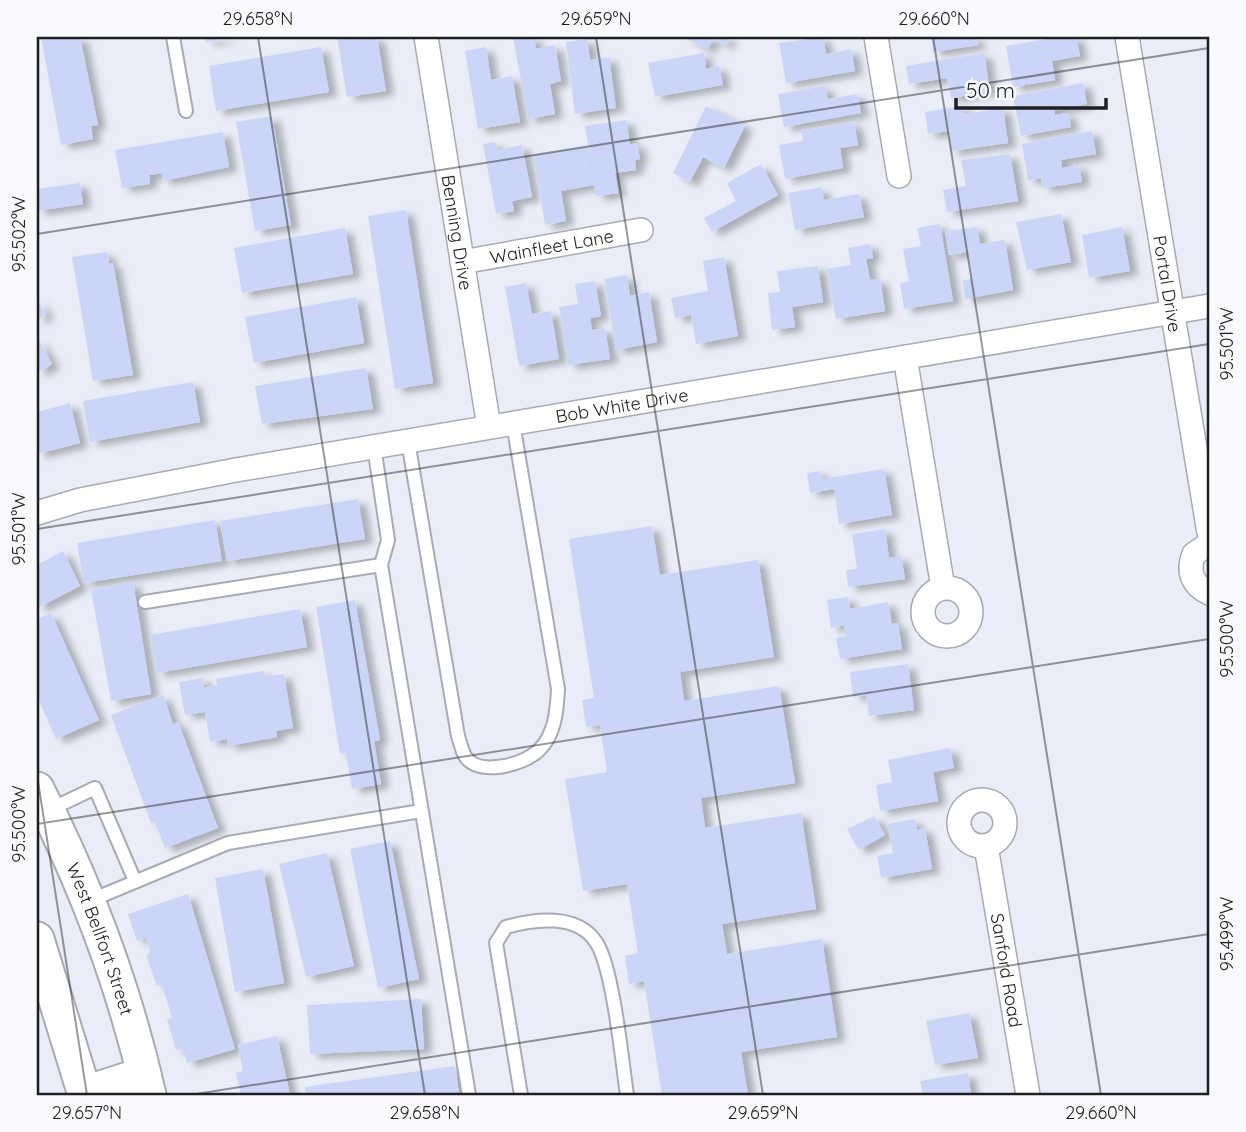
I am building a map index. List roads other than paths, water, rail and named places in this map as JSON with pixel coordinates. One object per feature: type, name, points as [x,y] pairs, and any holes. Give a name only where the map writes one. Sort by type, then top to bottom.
[{"type":"main road","name":"West Bellfort Street","points":[[40,805],[89,901],[124,997],[147,1085]]},
{"type":"main road","points":[[38,949],[85,1094],[147,1085]]},
{"type":"street","name":"Benning Drive","points":[[426,37],[489,427]]},
{"type":"street","points":[[876,37],[899,176]]},
{"type":"street","name":"Portal Drive","points":[[1127,37],[1209,533]]},
{"type":"street","name":"Wainfleet Lane","points":[[462,262],[641,230]]},
{"type":"street","name":"Bob White Drive","points":[[37,513],[80,500],[374,446],[1209,306]]},
{"type":"street","points":[[905,357],[943,588]]},
{"type":"street","points":[[1209,544],[1194,554],[1190,573],[1194,582],[1209,593]]},
{"type":"street","name":"Sanford Road","points":[[986,846],[1028,1095]]},
{"type":"lane","points":[[173,37],[186,111]]},
{"type":"lane","points":[[408,441],[454,708],[465,757],[480,767],[523,760],[540,750],[551,732],[557,713],[558,689],[513,423]]},
{"type":"lane","points":[[374,446],[388,540],[381,565],[469,1095]]},
{"type":"lane","points":[[145,602],[381,565]]},
{"type":"lane","points":[[40,805],[96,788],[135,881]]},
{"type":"lane","points":[[89,901],[228,843],[421,811]]},
{"type":"lane","points":[[522,1095],[496,943],[506,927],[539,920],[579,927],[596,941],[608,978],[627,1095]]}]
